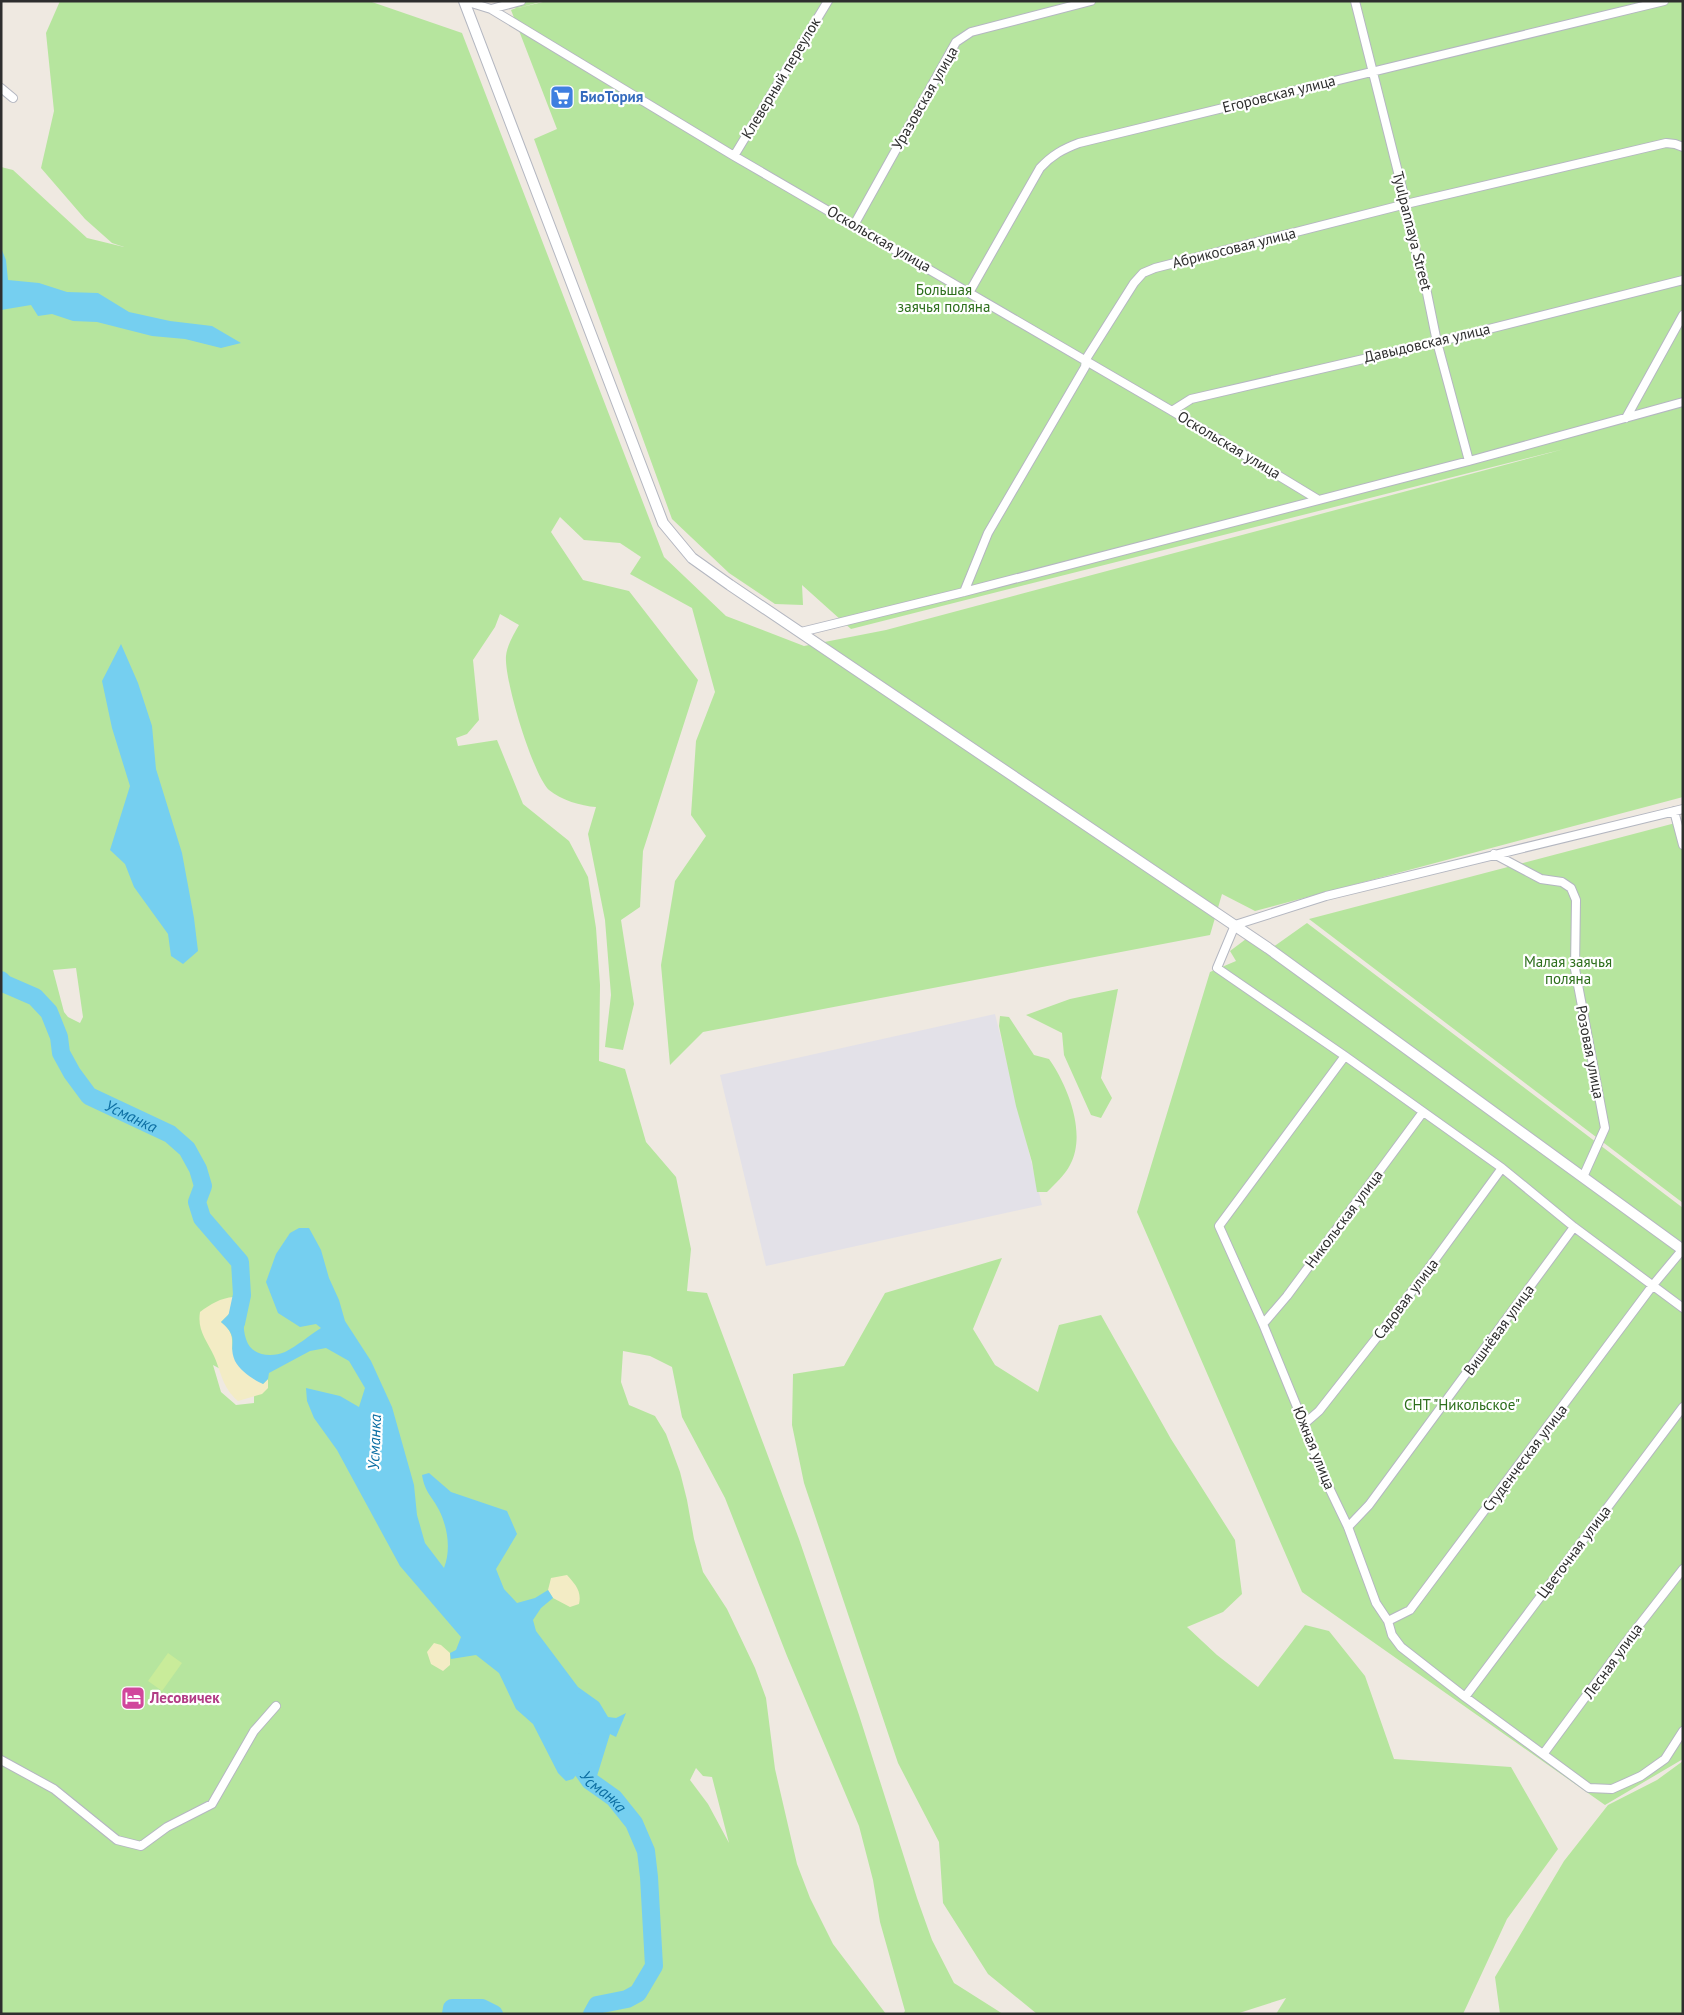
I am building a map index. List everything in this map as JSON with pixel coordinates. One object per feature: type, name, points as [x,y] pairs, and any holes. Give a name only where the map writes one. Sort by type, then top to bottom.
[{"type":"street","name":"Оскольская улица","points":[[464,1],[491,8],[734,156],[1086,359],[1317,499]]},
{"type":"street","points":[[464,1],[663,524],[692,558],[1235,924],[1683,1250]]},
{"type":"street","points":[[491,8],[520,1]]},
{"type":"street","name":"Клеверный переулок","points":[[734,156],[828,1]]},
{"type":"street","name":"Уразовская улица","points":[[854,225],[956,42],[971,32],[1091,1]]},
{"type":"street","name":"Tyulpannaya Street","points":[[1355,1],[1406,204],[1406,215],[1426,288],[1437,342],[1469,461]]},
{"type":"street","name":"Егоровская улица","points":[[970,291],[1040,168],[1050,156],[1064,148],[1664,1]]},
{"type":"street","points":[[1,88],[13,98]]},
{"type":"street","name":"Абрикосовая улица","points":[[964,592],[988,533],[1085,367],[1086,359],[1134,283],[1144,273],[1155,268],[1406,204],[1666,143],[1683,147]]},
{"type":"street","name":"Давыдовская улица","points":[[1172,411],[1191,400],[1437,342],[1683,280]]},
{"type":"street","points":[[1626,418],[1683,315]]},
{"type":"street","points":[[801,632],[964,592],[1469,461],[1683,402]]},
{"type":"street","points":[[1235,924],[1326,896],[1683,809]]},
{"type":"street","points":[[1674,811],[1683,845]]},
{"type":"street","name":"Розовая улица","points":[[1494,854],[1541,879],[1562,882],[1571,888],[1576,900],[1574,969],[1605,1128],[1583,1177]]},
{"type":"street","points":[[1235,924],[1217,968],[1502,1168],[1574,1227],[1683,1308]]},
{"type":"street","name":"Южная улица","points":[[1345,1056],[1219,1226],[1263,1324],[1322,1473],[1348,1527],[1376,1603],[1388,1621],[1392,1635],[1401,1647],[1465,1697],[1544,1753],[1589,1788],[1612,1789],[1641,1776],[1664,1759],[1683,1731]]},
{"type":"street","name":"Никольская улица","points":[[1263,1324],[1287,1296],[1423,1112]]},
{"type":"street","name":"Садовая улица","points":[[1304,1424],[1319,1411],[1396,1313],[1502,1168]]},
{"type":"street","name":"Вишнёвая улица","points":[[1348,1527],[1375,1497],[1574,1227]]},
{"type":"street","name":"Студенческая улица","points":[[1388,1621],[1410,1610],[1653,1285],[1683,1250]]},
{"type":"street","name":"Цветочная улица","points":[[1465,1697],[1683,1407]]},
{"type":"street","name":"Лесная улица","points":[[1544,1753],[1683,1569]]},
{"type":"street","points":[[1,1760],[54,1789],[117,1840],[141,1846],[167,1827],[212,1804],[254,1730],[276,1706]]},
{"type":"shaded area","points":[[995,1014],[1042,1205],[766,1266],[720,1075]]},
{"type":"green space","name":"Большая заячья поляна","points":[[60,1],[369,1],[462,33],[664,557],[726,616],[804,646],[886,630],[1564,449],[851,629],[802,585],[803,605],[775,604],[729,573],[672,519],[534,139],[557,129],[511,10],[516,8],[501,1],[544,1],[518,8],[547,1],[1683,1],[1683,797],[1255,911],[1222,894],[1210,935],[703,1032],[670,1065],[661,965],[675,881],[706,836],[691,815],[696,741],[715,692],[692,608],[630,574],[641,557],[620,543],[584,540],[560,517],[551,532],[583,580],[629,591],[698,680],[643,851],[640,907],[621,920],[634,1004],[623,1050],[605,1047],[611,995],[605,920],[588,834],[596,807],[571,802],[554,794],[542,781],[535,766],[515,705],[507,668],[506,656],[508,648],[519,625],[500,614],[495,627],[473,660],[479,720],[467,734],[456,738],[458,746],[497,740],[523,804],[569,841],[588,877],[596,928],[600,985],[599,1061],[625,1069],[646,1142],[676,1177],[691,1249],[687,1291],[707,1293],[799,1539],[859,1715],[932,1940],[954,1983],[1003,2014],[903,2014],[905,2011],[880,1922],[873,1880],[859,1826],[787,1656],[725,1498],[682,1417],[672,1367],[650,1356],[623,1351],[621,1382],[629,1405],[655,1416],[666,1434],[680,1472],[703,1572],[727,1609],[755,1668],[766,1698],[775,1769],[797,1864],[810,1898],[833,1944],[886,2014],[1,2014],[1,167],[13,170],[87,238],[124,247],[112,243],[85,219],[41,168],[54,111],[46,33]],"holes":[[[76,968],[83,1017],[80,1023],[68,1017],[64,1012],[53,970]],[[213,1365],[241,1380],[254,1396],[254,1403],[236,1405],[221,1392]],[[696,1768],[703,1776],[712,1777],[729,1843],[708,1804],[690,1780]]]},
{"type":"green space","name":"Малая заячья поляна","points":[[1683,821],[1683,1203],[1309,919]]},
{"type":"green space","name":"СНТ \"Никольское\"","points":[[1307,923],[1683,1208],[1683,1759],[1605,1805],[1302,1592],[1137,1212],[1210,972],[1236,961],[1230,951],[1246,939],[1269,950]]},
{"type":"green space","points":[[1118,989],[1101,1078],[1112,1098],[1101,1118],[1091,1115],[1064,1055],[1062,1033],[1026,1015],[1070,999]]},
{"type":"green space","points":[[1000,1016],[1009,1017],[1034,1055],[1049,1059],[1063,1083],[1073,1110],[1077,1139],[1075,1153],[1070,1165],[1060,1179],[1047,1192],[1037,1192],[1032,1162],[1016,1106],[999,1026]]},
{"type":"green space","points":[[1002,1258],[973,1329],[995,1365],[1038,1392],[1059,1325],[1101,1315],[1171,1439],[1235,1540],[1242,1594],[1223,1612],[1187,1627],[1217,1655],[1258,1687],[1305,1625],[1329,1631],[1365,1676],[1394,1759],[1511,1767],[1558,1849],[1507,1919],[1463,2014],[1276,2014],[1286,1998],[1236,2014],[1037,2014],[988,1974],[943,1903],[939,1842],[898,1763],[804,1483],[792,1425],[793,1374],[844,1366],[885,1293]]},
{"type":"green space","points":[[168,1653],[182,1663],[162,1691],[148,1681]]},
{"type":"green space","points":[[1683,1761],[1683,2014],[1500,2014],[1495,1977],[1564,1861],[1608,1805],[1657,1780]]},
{"type":"sand","points":[[234,1297],[237,1299],[230,1313],[221,1322],[231,1333],[232,1349],[263,1384],[268,1379],[268,1388],[262,1394],[238,1401],[225,1385],[214,1356],[201,1330],[199,1319],[200,1312],[208,1306],[220,1300]]},
{"type":"sand","points":[[567,1575],[580,1595],[579,1604],[570,1607],[553,1598],[548,1590],[551,1578]]},
{"type":"sand","points":[[434,1643],[441,1645],[450,1653],[450,1665],[443,1671],[431,1664],[427,1652]]},
{"type":"water","points":[[1,248],[6,260],[8,280],[39,283],[67,292],[98,293],[129,312],[170,321],[212,326],[241,343],[221,348],[185,339],[152,336],[97,322],[73,321],[52,314],[38,316],[31,305],[1,310]]},
{"type":"water","points":[[121,644],[138,683],[152,726],[156,769],[182,853],[198,951],[183,964],[171,956],[168,934],[134,887],[125,864],[110,850],[130,786],[112,728],[102,681]]},
{"type":"water","points":[[299,1228],[309,1228],[321,1250],[345,1321],[371,1361],[392,1407],[414,1485],[417,1515],[425,1543],[444,1568],[448,1546],[446,1532],[442,1517],[427,1490],[422,1475],[429,1473],[451,1492],[507,1511],[517,1534],[496,1569],[504,1589],[517,1603],[535,1598],[548,1590],[553,1598],[541,1608],[533,1620],[536,1631],[578,1687],[599,1702],[608,1717],[616,1718],[626,1713],[616,1737],[610,1734],[597,1776],[590,1781],[577,1774],[573,1779],[566,1781],[558,1773],[533,1724],[516,1709],[499,1673],[476,1655],[451,1659],[450,1653],[456,1650],[461,1637],[400,1566],[337,1450],[314,1418],[307,1401],[306,1388],[340,1396],[359,1407],[365,1388],[349,1361],[326,1348],[310,1351],[269,1373],[268,1379],[263,1384],[252,1378],[237,1365],[232,1350],[232,1337],[221,1322],[230,1313],[237,1299],[245,1300],[244,1330],[246,1339],[252,1349],[262,1354],[274,1355],[285,1352],[321,1328],[316,1324],[300,1327],[278,1313],[266,1282],[276,1254],[290,1233]]},
{"type":"water","points":[[456,2000],[469,2005],[464,2014],[447,2014],[449,2010],[446,2004]]},
{"type":"waterway","name":"Усманка","points":[[1,980],[5,984],[35,997],[49,1012],[59,1037],[61,1053],[72,1073],[89,1096],[170,1134],[187,1149],[198,1169],[203,1186],[197,1202],[202,1218],[240,1262],[242,1295],[236,1323]]},
{"type":"waterway","name":"Усманка","points":[[577,1762],[590,1781],[614,1798],[634,1823],[646,1851],[649,1877],[654,1966],[638,1993],[627,1999],[597,2005],[592,2014]]},
{"type":"waterway","name":"Усманка","points":[[451,2014],[452,2008],[482,2008],[494,2014]]},
{"type":"place","name":"БиоТория","points":[[562,97]]},
{"type":"place","name":"Лесовичек","points":[[133,1698]]}]
